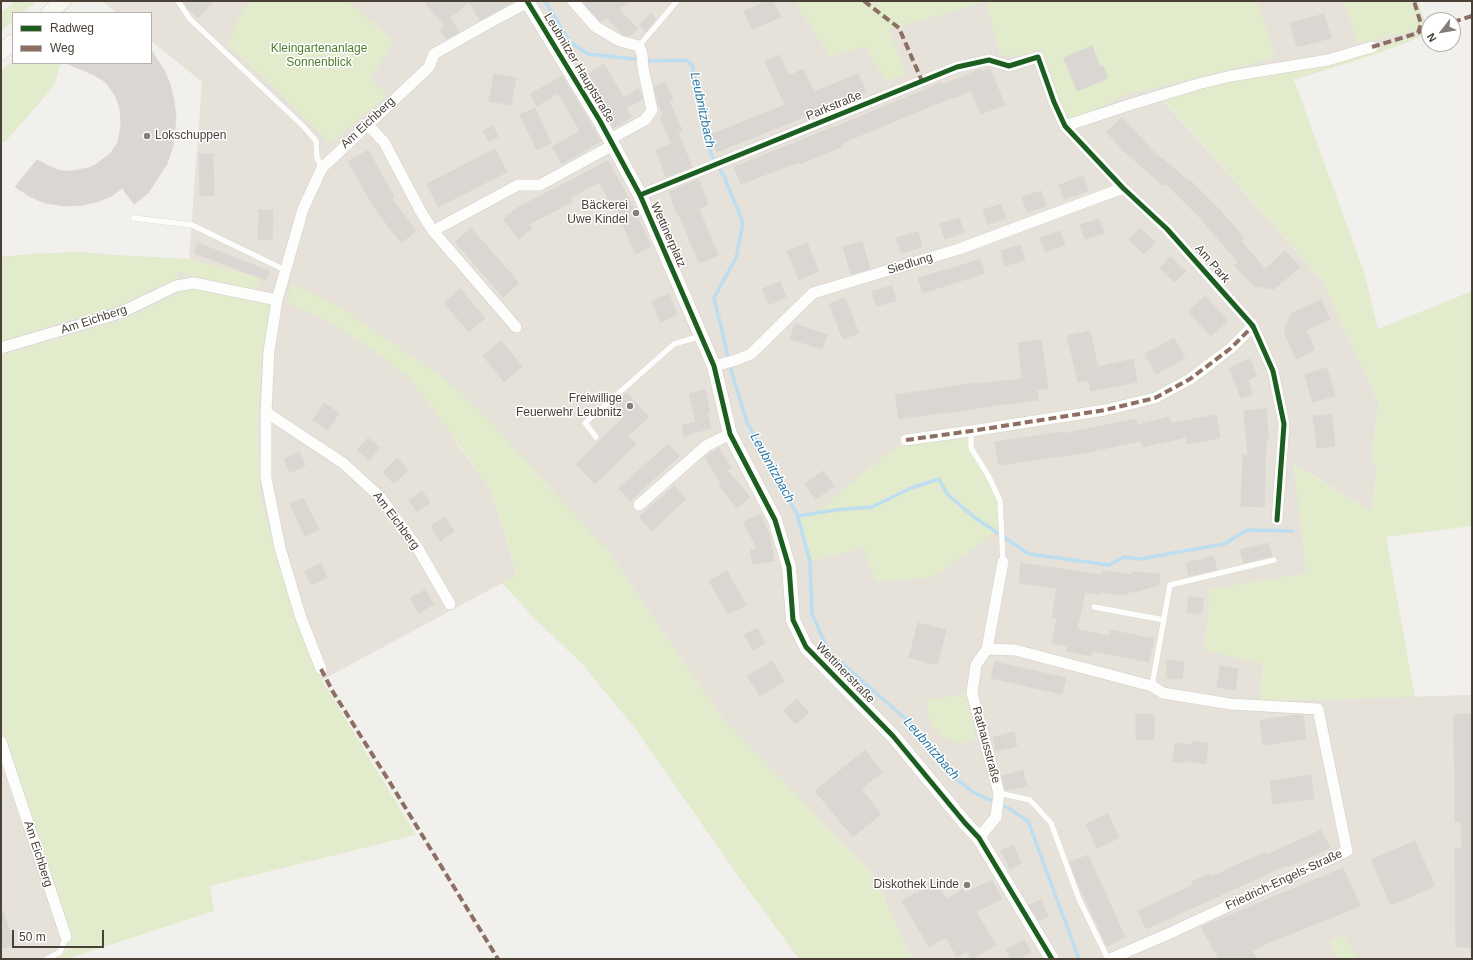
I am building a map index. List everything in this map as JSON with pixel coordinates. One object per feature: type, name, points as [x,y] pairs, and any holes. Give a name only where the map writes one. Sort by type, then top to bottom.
[{"type":"main road","points":[[50,12],[63,1]]},
{"type":"main road","points":[[1,52],[12,43]]},
{"type":"street","points":[[433,231],[518,185],[540,184],[645,120],[652,110],[640,50],[620,41],[596,27],[573,1]]},
{"type":"street","name":"Am Eichberg","points":[[321,669],[301,618],[280,548],[266,478],[266,412],[269,351],[277,300],[302,209],[322,168],[429,67],[434,54],[528,2]]},
{"type":"street","name":"Leubnitzer Hauptstraße","points":[[528,2],[611,142]]},
{"type":"street","points":[[1065,126],[1198,84],[1231,76],[1328,60],[1372,46]]},
{"type":"street","name":"Am Park","points":[[1038,57],[1054,102],[1065,126],[1123,188],[1167,228],[1253,326],[1274,371],[1284,424],[1277,520]]},
{"type":"street","name":"Parkstraße","points":[[640,195],[957,67],[989,60],[1009,66],[1038,57]]},
{"type":"street","points":[[367,124],[384,142],[421,212],[433,231],[516,328]]},
{"type":"street","name":"Wettinerplatz","points":[[611,142],[640,195],[701,336]]},
{"type":"street","name":"Siedlung","points":[[718,365],[751,354],[813,293],[959,249],[1123,188]]},
{"type":"street","name":"Am Eichberg","points":[[1,348],[120,313],[176,286],[194,283],[277,300]]},
{"type":"street","points":[[906,440],[1105,410],[1155,398],[1190,379],[1231,348],[1253,326]]},
{"type":"street","name":"Wettinerstraße","points":[[701,336],[718,365],[730,434],[776,520],[789,567],[793,620],[806,647],[893,736],[965,823],[980,838],[1052,959]]},
{"type":"street","name":"Am Eichberg","points":[[266,412],[343,463],[380,497],[417,547],[450,604]]},
{"type":"street","points":[[639,506],[706,446],[730,434]]},
{"type":"street","name":"Rathausstraße","points":[[980,838],[996,817],[999,795],[972,693],[976,665],[986,649],[1003,562]]},
{"type":"street","points":[[986,649],[1015,650],[1152,686]]},
{"type":"street","name":"Friedrich-Engels-Straße","points":[[1109,959],[1168,934],[1348,850],[1318,709],[1230,704],[1163,693],[1152,686]]},
{"type":"street","name":"Am Eichberg","points":[[1,742],[66,937]]},
{"type":"lane","points":[[178,1],[190,19],[304,127],[316,142],[317,158],[322,168]]},
{"type":"lane","points":[[640,50],[677,1]]},
{"type":"lane","points":[[132,218],[192,225],[285,270]]},
{"type":"lane","points":[[596,437],[585,423],[674,344],[701,336]]},
{"type":"lane","points":[[971,431],[971,448],[989,477],[1000,501],[1003,562]]},
{"type":"lane","points":[[1152,686],[1170,585],[1274,560]]},
{"type":"lane","points":[[1094,607],[1164,620]]},
{"type":"lane","name":"Friedrich-Engels-Straße","points":[[999,795],[1030,800],[1052,823],[1079,899],[1109,959]]},
{"type":"lane","name":"Am Eichberg","points":[[47,959],[60,952],[66,937]]},
{"type":"shaded area","points":[[102,1],[1418,1],[1422,12],[1421,34],[1417,36],[1342,59],[1162,99],[1322,280],[1379,404],[1371,458],[1377,466],[1372,512],[1294,464],[1307,574],[1280,578],[1263,664],[1260,701],[1472,695],[1472,959],[911,959],[875,877],[722,718],[607,550],[455,441],[491,490],[517,575],[322,680],[277,561],[260,496],[257,429],[261,362],[136,314],[118,321],[1,355],[1,257],[82,252],[189,259],[202,82],[152,42],[152,12],[116,12]]},
{"type":"shaded area","points":[[1,728],[70,933],[68,946],[63,954],[57,959],[1,959]]},
{"type":"green space","points":[[15,1],[37,1],[24,12],[12,12],[12,22],[1,31],[1,13]]},
{"type":"green space","name":"Kleingartenanlage Sonnenblick","points":[[248,1],[348,1],[394,41],[379,65],[380,67],[369,77],[387,96],[329,144],[322,135],[270,84],[227,44]]},
{"type":"green space","points":[[794,1],[1257,1],[1276,58],[1125,95],[1069,123],[1059,103],[1041,49],[1020,56],[1000,55],[986,2],[889,29],[906,75],[886,81],[865,47],[830,56]]},
{"type":"green space","points":[[1344,1],[1418,1],[1421,12],[1421,29],[1358,44]]},
{"type":"green space","points":[[1421,34],[1421,37],[1370,56],[1294,80],[1364,272],[1378,329],[1472,291],[1472,526],[1386,537],[1415,697],[1260,701],[1263,664],[1204,650],[1210,589],[1307,573],[1293,464],[1372,512],[1377,466],[1371,458],[1379,404],[1322,280],[1162,98],[1227,81],[1342,59]]},
{"type":"green space","points":[[12,61],[12,64],[61,64],[54,86],[7,140],[1,143],[1,70]]},
{"type":"green space","points":[[82,252],[189,259],[262,278],[255,290],[178,272],[178,279],[148,291],[124,304],[1,341],[1,257]]},
{"type":"green space","points":[[291,283],[339,307],[440,375],[486,417],[607,550],[722,718],[875,877],[911,959],[799,959],[743,883],[634,727],[582,664],[533,617],[502,583],[517,574],[491,490],[434,410],[410,379],[375,351],[330,322],[288,303]]},
{"type":"green space","points":[[196,288],[271,304],[261,362],[257,429],[260,496],[277,561],[322,680],[416,835],[210,886],[214,911],[66,959],[57,959],[63,954],[68,946],[70,933],[1,728],[1,355],[118,321],[136,314],[183,290]]},
{"type":"green space","points":[[971,431],[971,448],[1000,501],[1001,528],[934,577],[876,582],[863,548],[810,561],[797,514],[819,511],[863,473],[906,440]]},
{"type":"green space","points":[[966,694],[976,739],[961,744],[942,736],[930,722],[926,700]]},
{"type":"green space","points":[[1344,936],[1358,959],[1336,959],[1330,941]]},
{"type":"building","points":[[183,1],[214,1],[198,18],[188,9]]},
{"type":"building","points":[[424,1],[514,1],[480,20],[469,2],[450,18],[459,32],[446,39],[440,30],[445,26]]},
{"type":"building","points":[[582,1],[629,1],[619,9],[638,29],[630,36],[623,35],[607,18],[600,22]]},
{"type":"building","points":[[767,1],[773,1],[781,17],[752,29],[744,11]]},
{"type":"building","points":[[651,14],[656,19],[646,32],[639,25]]},
{"type":"building","points":[[1324,14],[1331,38],[1297,47],[1290,23]]},
{"type":"building","points":[[1092,46],[1100,67],[1103,66],[1108,78],[1077,91],[1064,58]]},
{"type":"building","name":"Lokschuppen","points":[[152,52],[164,70],[170,84],[174,101],[176,118],[173,146],[167,164],[148,193],[134,204],[122,188],[112,196],[84,205],[66,206],[45,203],[31,197],[15,187],[37,160],[62,171],[88,168],[95,165],[110,154],[118,142],[121,124],[120,109],[116,97],[104,81],[68,64],[152,64]]},
{"type":"building","points":[[779,55],[789,76],[803,69],[814,92],[858,74],[866,92],[717,152],[710,135],[785,105],[765,61]]},
{"type":"building","points":[[604,64],[624,98],[638,89],[643,99],[626,108],[632,117],[613,128],[585,76]]},
{"type":"building","points":[[981,69],[982,72],[990,69],[1005,105],[981,114],[971,91],[842,143],[843,146],[800,164],[799,162],[741,184],[734,167],[941,83],[942,85]]},
{"type":"building","points":[[494,74],[516,78],[511,105],[489,101]]},
{"type":"building","points":[[562,76],[601,141],[562,164],[552,147],[580,131],[558,93],[537,106],[530,94]]},
{"type":"building","points":[[665,82],[673,100],[669,101],[682,130],[678,132],[692,167],[666,177],[656,150],[672,144],[660,117],[663,115],[654,87]]},
{"type":"building","points":[[535,108],[551,143],[537,150],[520,115]]},
{"type":"building","points":[[1122,118],[1155,153],[1189,181],[1190,180],[1220,210],[1244,238],[1241,241],[1265,269],[1285,251],[1300,267],[1274,289],[1254,286],[1234,265],[1238,262],[1200,218],[1166,184],[1164,186],[1127,154],[1106,132]]},
{"type":"building","points":[[493,126],[498,137],[489,141],[483,131]]},
{"type":"building","points":[[495,149],[507,172],[438,207],[427,184]]},
{"type":"building","points":[[368,150],[394,197],[392,199],[416,231],[401,243],[376,210],[348,162]]},
{"type":"building","points":[[199,154],[213,154],[214,196],[200,196]]},
{"type":"building","points":[[608,161],[639,217],[638,218],[651,246],[636,254],[623,226],[599,182],[570,198],[572,202],[529,224],[532,228],[519,239],[503,219],[517,208]]},
{"type":"building","points":[[1083,176],[1088,191],[1064,199],[1059,185]]},
{"type":"building","points":[[699,180],[708,205],[699,209],[718,255],[699,263],[680,216],[678,217],[669,192]]},
{"type":"building","points":[[1041,191],[1046,206],[1027,212],[1022,197]]},
{"type":"building","points":[[1001,204],[1006,218],[988,224],[983,210]]},
{"type":"building","points":[[259,210],[273,210],[272,240],[258,239]]},
{"type":"building","points":[[959,218],[964,232],[945,239],[940,224]]},
{"type":"building","points":[[1099,219],[1104,233],[1085,239],[1080,225]]},
{"type":"building","points":[[471,228],[519,283],[503,297],[455,242]]},
{"type":"building","points":[[1140,228],[1155,242],[1144,254],[1129,240]]},
{"type":"building","points":[[1060,231],[1065,245],[1045,252],[1040,238]]},
{"type":"building","points":[[918,232],[922,247],[901,253],[896,238]]},
{"type":"building","points":[[862,241],[870,269],[851,274],[843,247]]},
{"type":"building","points":[[198,243],[269,271],[266,280],[194,253]]},
{"type":"building","points":[[807,243],[819,271],[799,280],[787,251]]},
{"type":"building","points":[[1020,245],[1025,260],[1005,266],[1001,251]]},
{"type":"building","points":[[1170,257],[1186,271],[1175,282],[1160,269]]},
{"type":"building","points":[[980,259],[985,273],[923,293],[918,278],[945,271]]},
{"type":"building","points":[[780,282],[786,297],[769,305],[762,289]]},
{"type":"building","points":[[892,286],[896,301],[876,306],[872,291]]},
{"type":"building","points":[[460,289],[485,318],[469,332],[444,303]]},
{"type":"building","points":[[669,294],[677,315],[660,322],[652,301]]},
{"type":"building","points":[[1205,296],[1228,321],[1211,336],[1188,312]]},
{"type":"building","points":[[845,298],[859,333],[843,339],[829,304]]},
{"type":"building","points":[[1321,300],[1330,319],[1306,330],[1315,350],[1296,359],[1284,331],[1292,313]]},
{"type":"building","points":[[795,324],[827,335],[822,349],[790,339]]},
{"type":"building","points":[[1090,331],[1098,367],[1133,359],[1137,382],[1091,391],[1088,380],[1078,382],[1067,336]]},
{"type":"building","points":[[1174,338],[1185,358],[1156,374],[1145,354]]},
{"type":"building","points":[[1041,340],[1048,388],[1037,390],[1038,400],[899,419],[895,395],[975,383],[1022,379],[1018,343]]},
{"type":"building","points":[[501,341],[522,366],[504,382],[483,356]]},
{"type":"building","points":[[1250,359],[1257,376],[1248,380],[1252,394],[1241,398],[1229,368]]},
{"type":"building","points":[[1327,368],[1335,396],[1312,402],[1305,374]]},
{"type":"building","points":[[705,390],[710,413],[707,413],[711,428],[684,436],[682,425],[696,422],[689,394]]},
{"type":"building","points":[[627,393],[649,417],[628,436],[636,444],[595,484],[576,464],[623,418],[612,406]]},
{"type":"building","points":[[324,403],[339,413],[328,430],[313,420]]},
{"type":"building","points":[[1266,409],[1269,440],[1266,440],[1264,507],[1241,506],[1243,455],[1248,455],[1244,411]]},
{"type":"building","points":[[1216,415],[1220,438],[1187,444],[1186,437],[1143,447],[1141,441],[1084,453],[999,465],[995,442],[1062,432],[1062,434],[1136,419],[1137,425],[1169,417],[1171,423]]},
{"type":"building","points":[[1332,415],[1335,446],[1317,448],[1313,416]]},
{"type":"building","points":[[368,438],[380,448],[369,460],[357,450]]},
{"type":"building","points":[[668,444],[679,456],[630,501],[619,488]]},
{"type":"building","points":[[719,448],[731,468],[727,470],[750,497],[737,508],[719,486],[721,484],[705,457]]},
{"type":"building","points":[[299,452],[305,466],[290,473],[284,459]]},
{"type":"building","points":[[397,458],[408,470],[394,484],[383,472]]},
{"type":"building","points":[[823,471],[834,486],[816,499],[805,484]]},
{"type":"building","points":[[674,486],[686,499],[652,531],[639,517]]},
{"type":"building","points":[[422,491],[430,502],[417,512],[409,501]]},
{"type":"building","points":[[303,498],[319,529],[305,536],[290,504]]},
{"type":"building","points":[[760,514],[770,536],[774,561],[753,564],[750,550],[757,549],[744,522]]},
{"type":"building","points":[[445,517],[454,531],[440,541],[431,526]]},
{"type":"building","points":[[1268,543],[1272,556],[1244,563],[1240,550]]},
{"type":"building","points":[[1213,556],[1217,569],[1189,576],[1186,563]]},
{"type":"building","points":[[321,563],[327,578],[311,585],[305,571]]},
{"type":"building","points":[[1021,563],[1103,575],[1103,571],[1132,575],[1132,572],[1160,574],[1159,585],[1134,592],[1129,591],[1129,593],[1122,595],[1101,592],[1100,595],[1085,592],[1077,629],[1109,636],[1110,630],[1154,639],[1149,662],[1092,651],[1091,656],[1067,651],[1067,646],[1052,643],[1057,618],[1052,618],[1057,588],[1019,583]]},
{"type":"building","points":[[727,571],[746,605],[728,614],[709,581]]},
{"type":"building","points":[[425,590],[434,604],[419,613],[410,598]]},
{"type":"building","points":[[1189,596],[1204,599],[1201,614],[1187,612]]},
{"type":"building","points":[[918,623],[946,630],[937,665],[909,657]]},
{"type":"building","points":[[757,628],[765,643],[753,650],[744,635]]},
{"type":"building","points":[[1167,660],[1184,662],[1182,679],[1166,678]]},
{"type":"building","points":[[772,661],[784,681],[760,696],[747,676]]},
{"type":"building","points":[[995,662],[1066,678],[1062,694],[991,678]]},
{"type":"building","points":[[1220,666],[1238,669],[1235,690],[1217,687]]},
{"type":"building","points":[[797,699],[809,713],[795,724],[784,710]]},
{"type":"building","points":[[1136,714],[1154,714],[1154,739],[1136,740]]},
{"type":"building","points":[[1454,714],[1472,714],[1472,947],[1456,947],[1455,848],[1462,848],[1461,822],[1455,822]]},
{"type":"building","points":[[1303,715],[1306,739],[1263,745],[1260,720]]},
{"type":"building","points":[[1014,732],[1017,746],[996,751],[993,737]]},
{"type":"building","points":[[1193,741],[1208,743],[1206,764],[1183,761],[1183,763],[1173,762],[1175,743],[1193,745]]},
{"type":"building","points":[[865,750],[882,772],[861,789],[881,814],[853,837],[815,791]]},
{"type":"building","points":[[1023,770],[1027,786],[1005,790],[1002,776]]},
{"type":"building","points":[[1311,775],[1314,799],[1273,804],[1270,781]]},
{"type":"building","points":[[1108,814],[1119,838],[1097,848],[1086,824]]},
{"type":"building","points":[[1321,830],[1330,848],[1288,867],[1287,865],[1146,929],[1138,911],[1193,885],[1192,882],[1210,874],[1211,877],[1265,852],[1267,855]]},
{"type":"building","points":[[1415,841],[1435,886],[1391,905],[1371,860]]},
{"type":"building","points":[[1013,845],[1021,863],[1010,869],[1001,851]]},
{"type":"building","points":[[1088,855],[1125,937],[1107,946],[1078,884],[1070,862]]},
{"type":"building","points":[[1343,868],[1360,906],[1268,943],[1252,951],[1257,959],[1219,959],[1201,927]]},
{"type":"building","points":[[992,880],[1002,899],[976,912],[996,945],[972,959],[966,952],[957,957],[946,937],[929,947],[902,901],[936,882],[946,899],[963,889],[965,893]]},
{"type":"building","points":[[1041,900],[1048,916],[1039,921],[1029,905]]},
{"type":"building","points":[[1,911],[3,911],[14,945],[1,949]]},
{"type":"building","points":[[1024,940],[1031,952],[1019,959],[1011,959],[1006,950]]},
{"type":"waterway","name":"Leubnitzbach","points":[[545,1],[570,42],[588,54],[653,61],[686,60],[692,65],[711,154],[724,176],[743,223],[736,258],[714,298],[732,373],[747,422],[797,514],[810,561],[812,614],[829,652],[908,721],[951,775],[973,792],[1008,808],[1028,821],[1079,959]]},
{"type":"waterway","points":[[798,516],[835,510],[872,507],[911,488],[939,479],[947,494],[974,517],[1029,554],[1109,565],[1124,557],[1140,559],[1224,544],[1247,530],[1293,531]]},
{"type":"marked path","points":[[864,1],[899,28],[922,81]]},
{"type":"marked path","points":[[1372,47],[1418,33],[1421,24],[1414,1]]},
{"type":"marked path","points":[[1461,19],[1472,16]]},
{"type":"marked path","points":[[906,440],[1105,410],[1155,398],[1190,379],[1231,348],[1253,326]]},
{"type":"marked path","points":[[321,669],[333,692],[498,959]]},
{"type":"cycle path","points":[[527,1],[600,121],[640,195],[714,366],[730,434],[775,520],[789,567],[793,620],[806,647],[893,736],[979,838],[1052,959]]},
{"type":"cycle path","points":[[640,195],[957,67],[989,60],[1009,66],[1038,57],[1054,102],[1065,126],[1123,188],[1167,229],[1253,326],[1273,371],[1284,424],[1277,520]]},
{"type":"place","name":"Lokschuppen","points":[[147,136]]},
{"type":"place","name":"Bäckerei Uwe Kindel","points":[[636,213]]},
{"type":"place","name":"Freiwillige Feuerwehr Leubnitz","points":[[630,406]]},
{"type":"place","name":"Diskothek Linde","points":[[967,885]]}]
